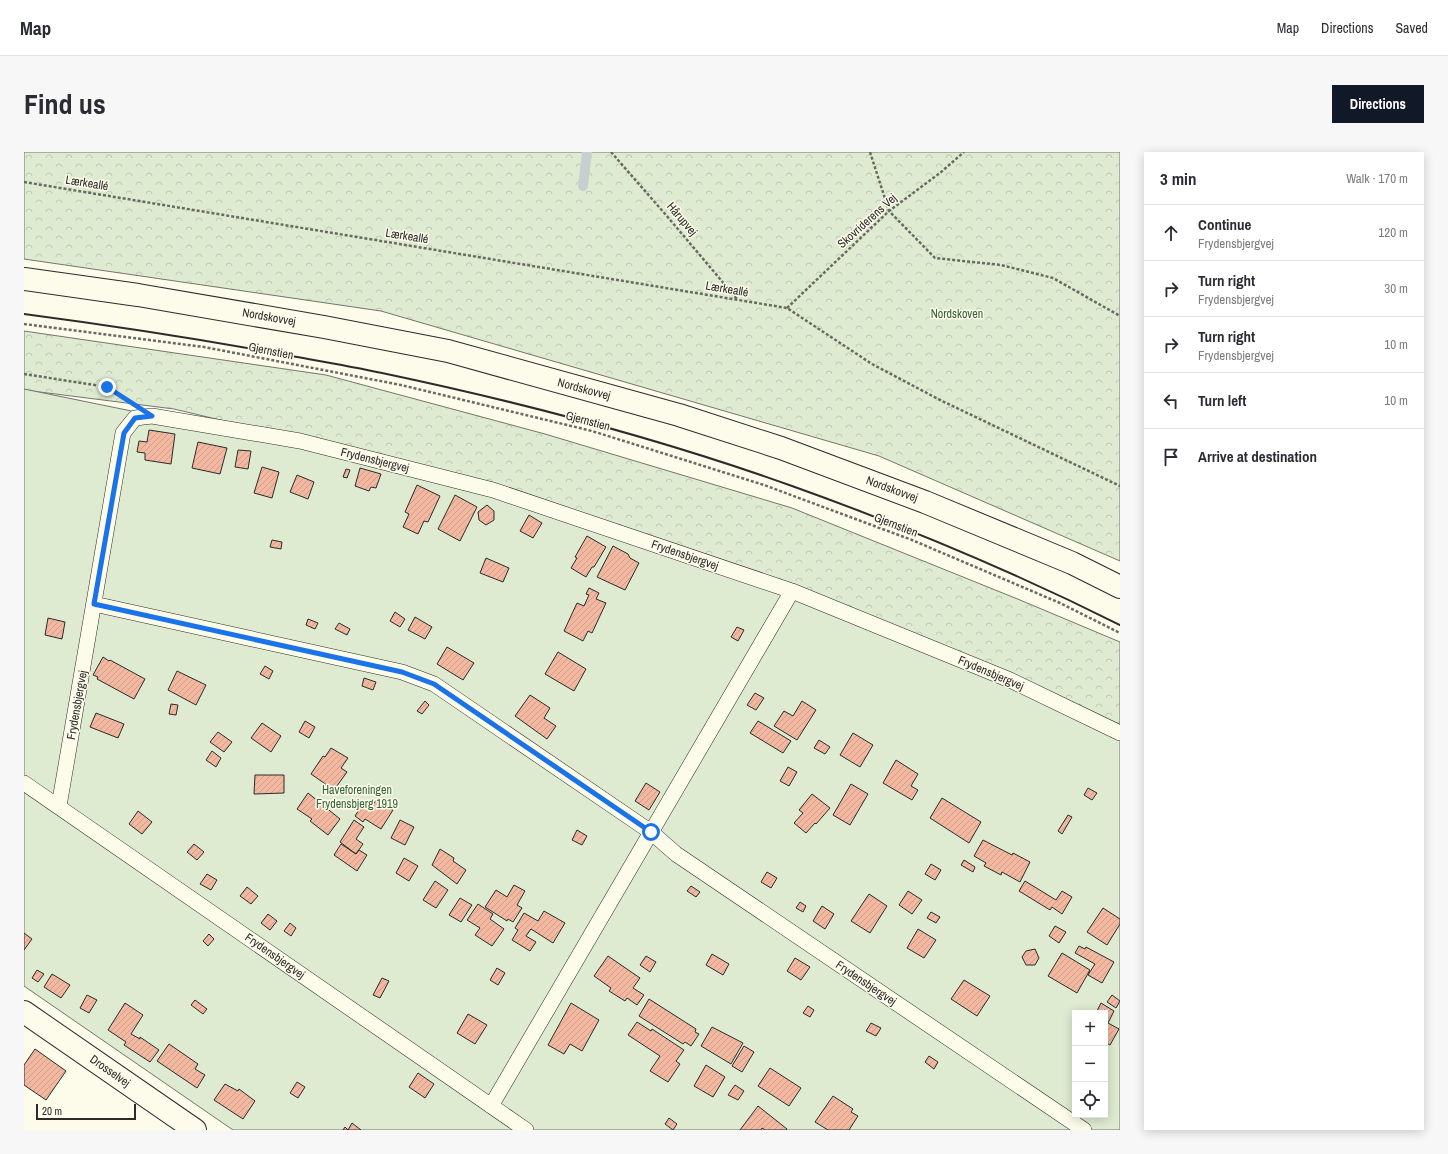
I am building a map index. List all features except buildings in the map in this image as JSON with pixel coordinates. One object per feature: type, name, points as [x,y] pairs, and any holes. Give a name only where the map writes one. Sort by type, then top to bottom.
[{"type":"street","name":"Nordskovvej","points":[[24,279],[138,295],[324,326],[441,350],[671,413],[781,448],[925,502],[1072,563],[1120,587]]},
{"type":"street","name":"Drosselvej","points":[[24,1012],[195,1130]]},
{"type":"lane","name":"Frydensbjergvej","points":[[59,806],[124,433],[135,418],[152,416],[300,441],[494,490],[792,591],[1010,680],[1120,733]]},
{"type":"lane","points":[[491,1106],[792,591]]},
{"type":"lane","name":"Frydensbjergvej","points":[[94,604],[402,672],[434,684],[651,832],[676,854],[1084,1130]]},
{"type":"lane","name":"Frydensbjergvej","points":[[24,783],[526,1130]]},
{"type":"path","name":"Hårupvej","points":[[611,152],[737,300]]},
{"type":"path","points":[[870,152],[889,211],[935,258],[1001,265],[1053,278],[1120,316]]},
{"type":"path","name":"Skovriderens Vej","points":[[787,308],[889,211],[940,173],[964,152]]},
{"type":"path","name":"Lærkeallé","points":[[24,182],[787,308]]},
{"type":"path","points":[[787,308],[872,364],[940,400],[1120,486]]},
{"type":"path","name":"Gjernstien","points":[[24,324],[204,347],[401,385],[592,431],[764,485],[912,540],[1060,603],[1120,633]]},
{"type":"path","points":[[24,374],[107,387],[152,416]]},
{"type":"green space","name":"Nordskoven","points":[[24,152],[1120,152],[1120,561],[879,456],[381,311],[24,259]]},
{"type":"green space","points":[[24,331],[326,375],[545,434],[792,508],[1120,642],[1120,726],[493,485],[174,409],[24,390]]},
{"type":"green space","name":"Haveforeningen Frydensbjerg 1919","points":[[24,389],[493,485],[794,584],[1120,726],[1120,1130],[233,1130],[24,986]]},
{"type":"waterway","points":[[583,186],[587,152]]},
{"type":"wall","points":[[24,314],[195,339],[361,369],[434,384],[588,422],[691,452],[792,486],[876,517],[999,568],[1120,625]]},
{"type":"route","points":[[107,387],[152,416],[135,418],[124,433],[119,454],[94,604],[402,672],[434,684],[651,832]]}]
